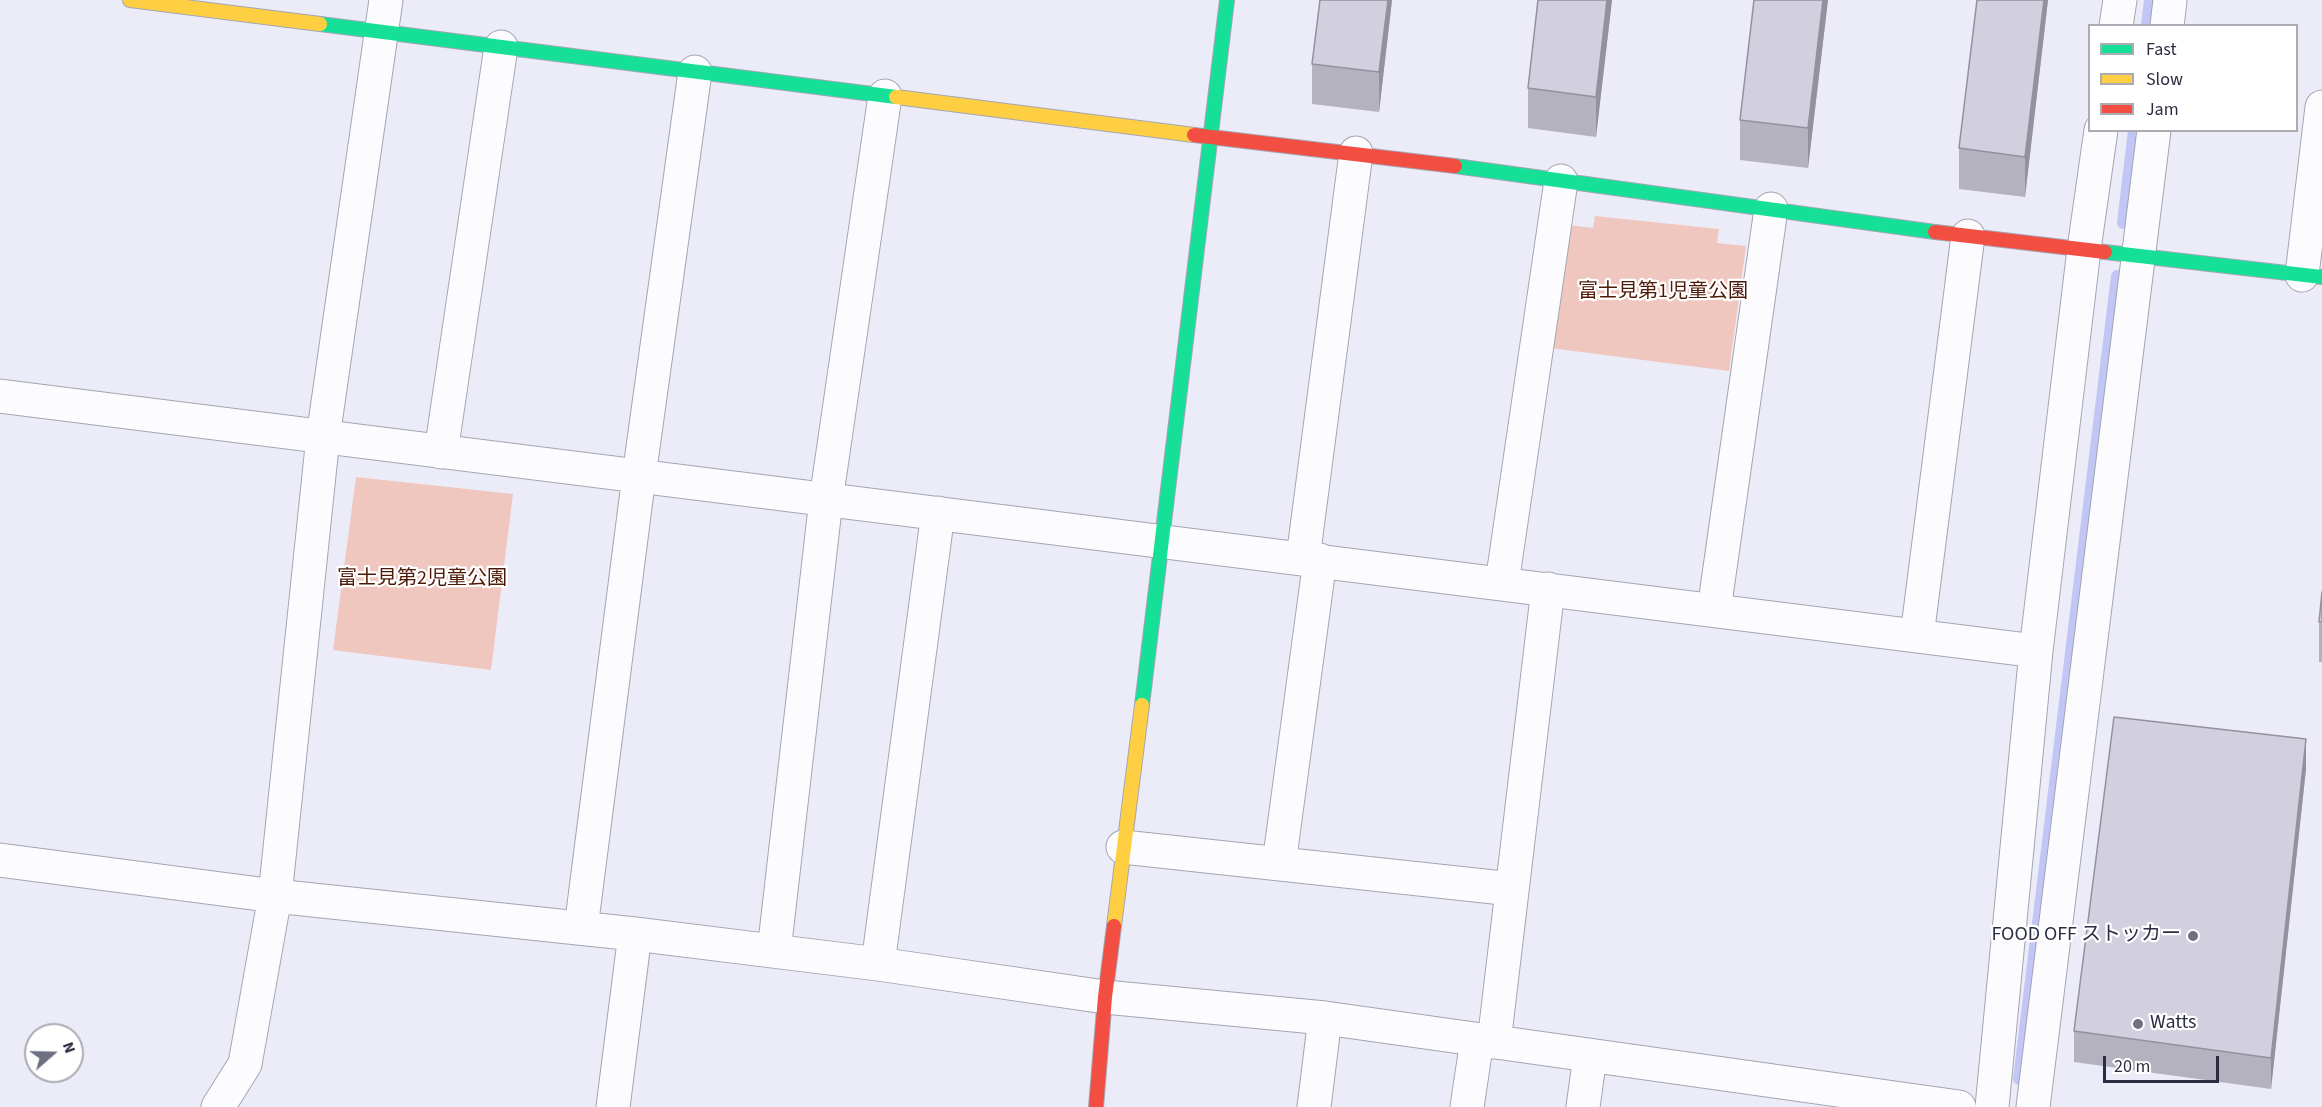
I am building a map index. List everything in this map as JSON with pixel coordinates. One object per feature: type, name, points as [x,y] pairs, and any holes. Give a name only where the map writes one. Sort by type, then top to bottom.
[{"type":"street","points":[[130,0],[1210,137],[1356,153],[1968,236],[2312,276],[2322,107]]},
{"type":"street","points":[[218,1107],[245,1064],[275,896],[323,437],[386,0]]},
{"type":"street","points":[[1096,1107],[1105,997],[1163,540],[1227,0]]},
{"type":"street","points":[[2116,24],[2120,0]]},
{"type":"street","points":[[2167,24],[2170,0]]},
{"type":"street","points":[[441,452],[501,47]]},
{"type":"street","points":[[581,928],[639,476],[695,72]]},
{"type":"street","points":[[774,951],[826,500],[885,96]]},
{"type":"street","points":[[1992,1107],[2036,651],[2084,249],[2101,132]]},
{"type":"street","points":[[2033,1107],[2154,132]]},
{"type":"street","points":[[1279,864],[1356,153]]},
{"type":"street","points":[[1502,583],[1561,181]]},
{"type":"street","points":[[1714,610],[1771,210]]},
{"type":"street","points":[[1917,636],[1968,236]]},
{"type":"street","points":[[0,396],[2036,651]]},
{"type":"street","points":[[878,964],[938,513]]},
{"type":"street","points":[[1467,1107],[1485,1041],[1512,889],[1548,589]]},
{"type":"street","points":[[1123,847],[1512,889]]},
{"type":"street","points":[[0,860],[275,896],[774,951],[1105,997],[1325,1018],[1959,1107]]},
{"type":"street","points":[[613,1107],[635,934]]},
{"type":"street","points":[[1314,1107],[1325,1018]]},
{"type":"street","points":[[1582,1107],[1590,1056]]},
{"type":"green space","name":"富士見第1児童公園","points":[[1595,216],[1719,229],[1717,243],[1746,246],[1729,371],[1550,348],[1569,225],[1593,228]]},
{"type":"green space","name":"富士見第2児童公園","points":[[356,477],[513,494],[491,670],[333,650]]},
{"type":"building","points":[[1320,0],[1388,0],[1379,72],[1312,64]]},
{"type":"building","points":[[1538,0],[1607,0],[1596,97],[1528,88]]},
{"type":"building","points":[[1754,0],[1823,0],[1808,128],[1740,120]]},
{"type":"building","points":[[1977,0],[2044,0],[2025,157],[1959,148]]},
{"type":"building","points":[[2322,592],[2322,622],[2319,622]]},
{"type":"building","points":[[2114,717],[2306,739],[2271,1058],[2074,1031]]},
{"type":"waterway","points":[[2147,24],[2150,0]]},
{"type":"waterway","points":[[2123,223],[2134,132]]},
{"type":"waterway","points":[[2019,1079],[2117,276]]},
{"type":"traffic: fast","points":[[1142,705],[1227,0]]},
{"type":"traffic: fast","points":[[320,24],[896,97]]},
{"type":"traffic: fast","points":[[1455,166],[1935,232]]},
{"type":"traffic: fast","points":[[2105,252],[2322,277]]},
{"type":"traffic: slow","points":[[130,0],[320,24]]},
{"type":"traffic: slow","points":[[896,97],[1194,135]]},
{"type":"traffic: slow","points":[[1114,926],[1142,705]]},
{"type":"traffic: jam","points":[[1194,135],[1455,166]]},
{"type":"traffic: jam","points":[[1935,232],[2105,252]]},
{"type":"traffic: jam","points":[[1096,1107],[1105,997],[1114,926]]},
{"type":"place","name":"FOOD OFF ストッカー","points":[[2193,936]]},
{"type":"place","name":"Watts","points":[[2138,1024]]}]
